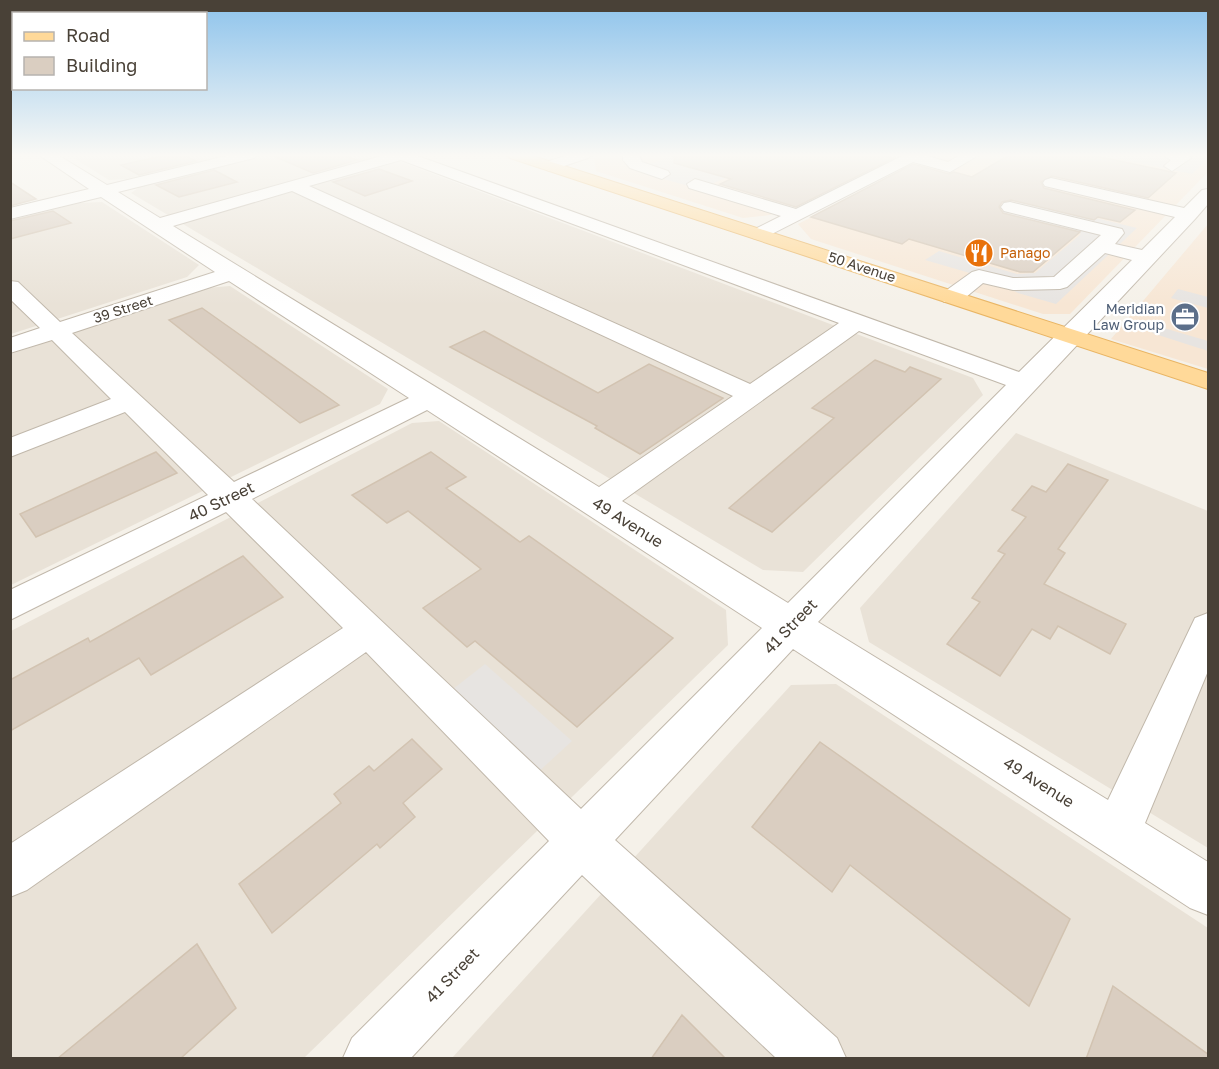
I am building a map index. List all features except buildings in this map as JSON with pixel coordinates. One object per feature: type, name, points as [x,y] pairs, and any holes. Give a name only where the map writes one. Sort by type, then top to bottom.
[{"type":"main road","name":"50 Avenue","points":[[670,205],[1209,381]]},
{"type":"street","points":[[10,214],[48,205]]},
{"type":"street","name":"49 Avenue","points":[[127,205],[1209,890]]},
{"type":"street","points":[[158,224],[226,205]]},
{"type":"street","points":[[335,205],[752,395]]},
{"type":"street","points":[[538,205],[1024,383]]},
{"type":"street","points":[[763,205],[797,215]]},
{"type":"street","points":[[760,234],[817,205]]},
{"type":"street","points":[[1124,205],[1188,224]]},
{"type":"street","name":"41 Street","points":[[372,1059],[1024,383],[1148,258],[1188,224],[1201,205]]},
{"type":"street","points":[[951,297],[979,276],[1013,284],[1060,283],[1114,233],[1011,207]]},
{"type":"street","points":[[1101,246],[1148,258]]},
{"type":"street","name":"39 Street","points":[[10,346],[235,272]]},
{"type":"street","points":[[10,287],[131,400],[369,630],[582,842],[817,1059]]},
{"type":"street","points":[[598,503],[856,322]]},
{"type":"street","name":"40 Street","points":[[10,606],[432,397]]},
{"type":"street","points":[[10,448],[131,400]]},
{"type":"street","points":[[1117,832],[1209,628]]},
{"type":"street","points":[[10,873],[369,630]]},
{"type":"shaded area","points":[[71,205],[106,205],[199,265],[187,277],[11,334],[10,220]]},
{"type":"shaded area","points":[[151,205],[515,205],[973,378],[983,395],[803,572],[763,570]]},
{"type":"shaded area","points":[[702,205],[791,205],[770,215],[743,218]]},
{"type":"shaded area","points":[[835,205],[1176,205],[1070,314],[1043,314],[811,239],[798,224]]},
{"type":"shaded area","points":[[1013,205],[1041,205],[1137,228],[1056,304],[1018,293],[994,280],[925,260],[939,251],[1017,274],[1035,273],[1081,234],[1001,213]]},
{"type":"shaded area","points":[[1208,224],[1208,369],[1111,339]]},
{"type":"shaded area","points":[[230,286],[388,389],[380,404],[11,585],[11,354],[207,288]]},
{"type":"shaded area","points":[[1178,289],[1208,297],[1208,308],[1171,298]]},
{"type":"shaded area","points":[[1157,326],[1208,341],[1208,351],[1152,333]]},
{"type":"shaded area","points":[[439,421],[726,610],[728,645],[304,1058],[11,1058],[11,631],[412,423]]},
{"type":"shaded area","points":[[1016,433],[1208,511],[1208,848],[869,642],[860,608]]},
{"type":"shaded area","points":[[485,664],[572,741],[524,785],[439,700]]},
{"type":"shaded area","points":[[836,684],[1208,928],[1208,1058],[452,1058],[791,685]]},
{"type":"place","name":"Panago","points":[[979,253]]},
{"type":"place","name":"Meridian Law Group","points":[[1185,317]]}]
